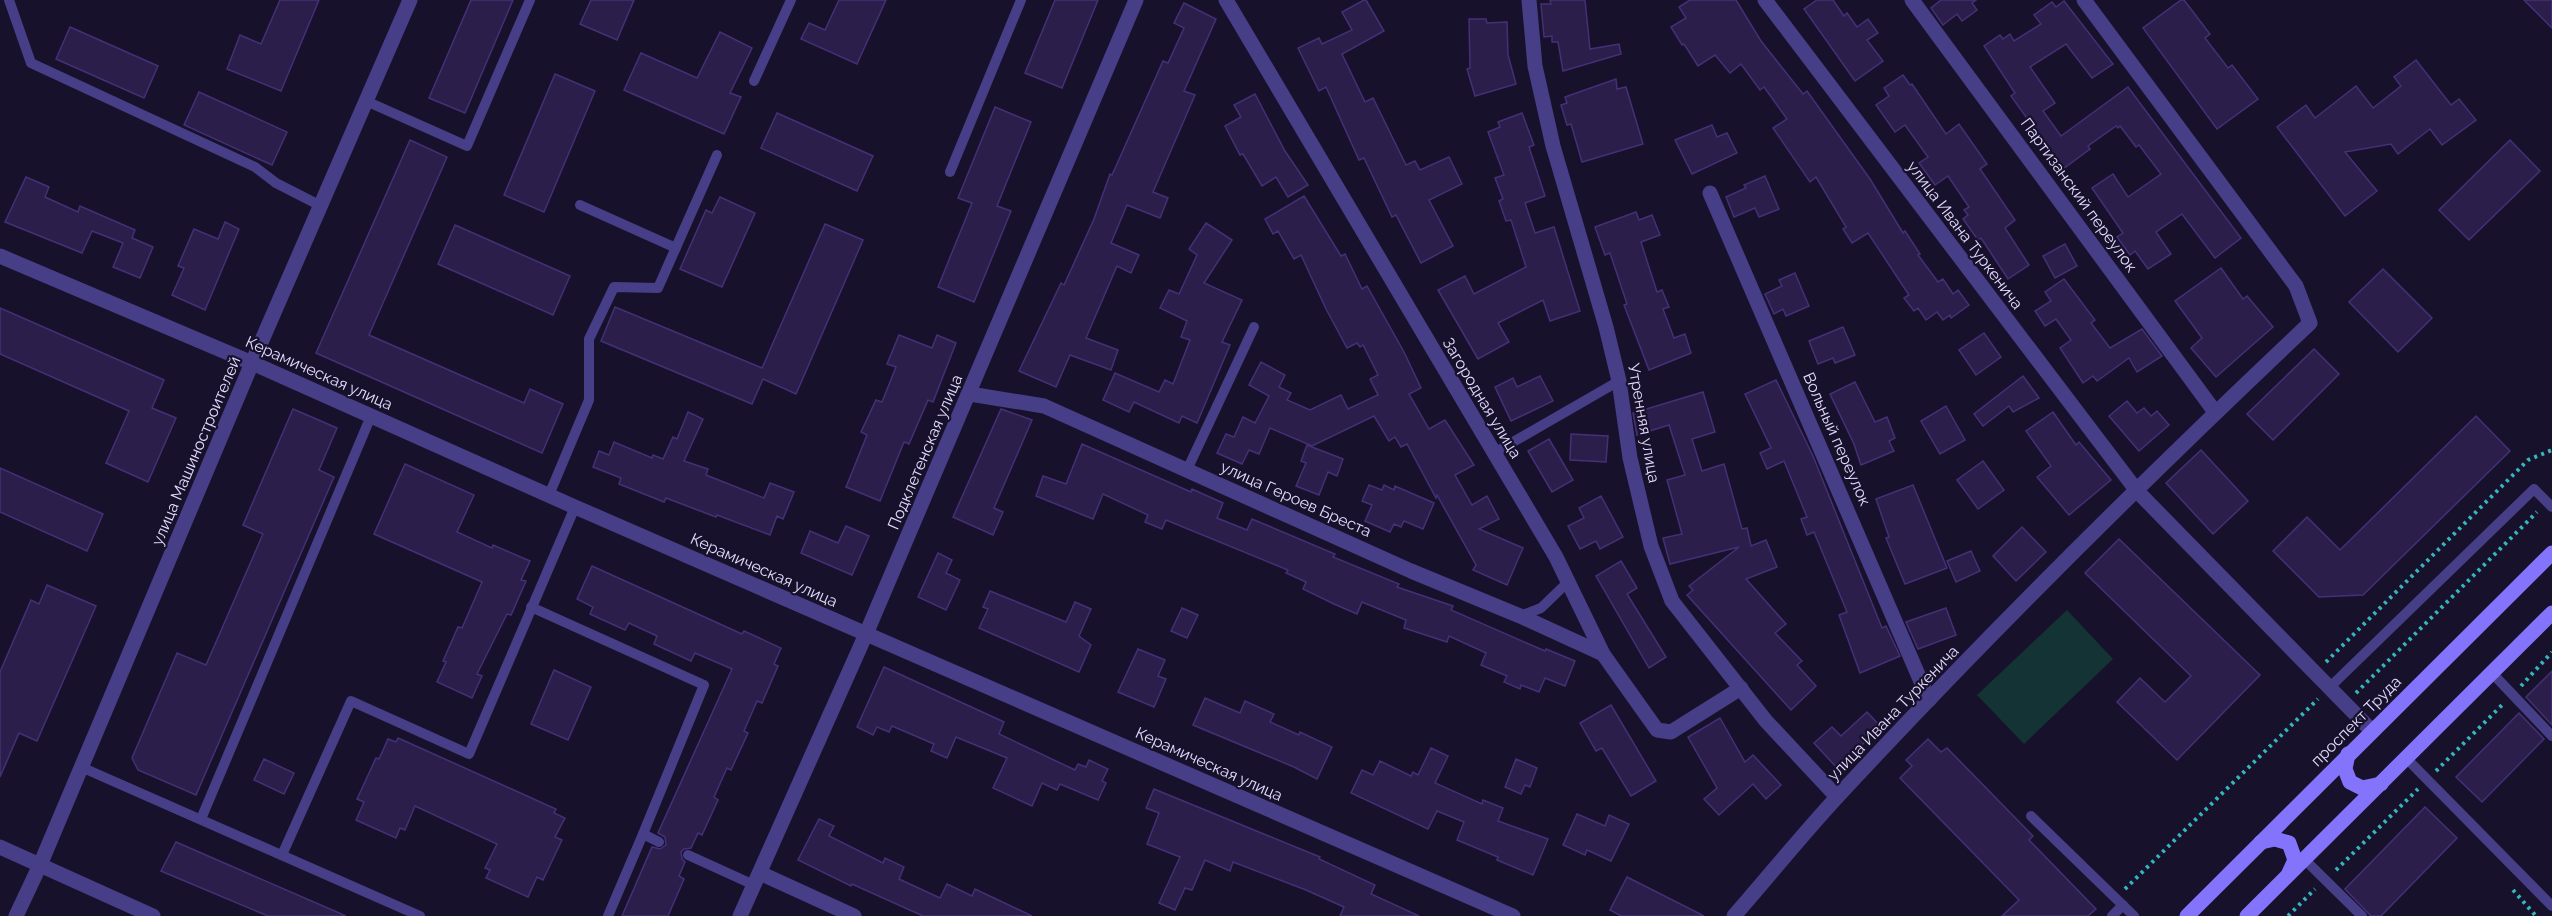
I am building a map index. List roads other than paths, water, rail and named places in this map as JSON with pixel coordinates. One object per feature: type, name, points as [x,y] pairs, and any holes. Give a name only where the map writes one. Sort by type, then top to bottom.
[{"type":"main road","name":"проспект Труда","points":[[2187,916],[2552,553]]},
{"type":"main road","points":[[2247,916],[2552,613]]},
{"type":"main road","points":[[2348,754],[2345,769],[2350,782],[2362,788],[2381,784]]},
{"type":"main road","points":[[2261,842],[2275,838],[2289,843],[2295,860],[2289,873]]},
{"type":"street","name":"улица Машиностроителей","points":[[16,916],[40,865],[252,363],[410,0]]},
{"type":"street","name":"Подклетенская улица","points":[[740,916],[970,394],[1136,0]]},
{"type":"street","name":"Загородная улица","points":[[1226,0],[1494,453],[1568,582],[1603,654],[1657,730],[1671,732],[1741,688]]},
{"type":"street","name":"Утренняя улица","points":[[1529,0],[1535,66],[1553,146],[1606,327],[1619,381],[1630,458],[1651,546],[1672,601],[1766,721],[1837,797]]},
{"type":"street","name":"улица Ивана Туркенича","points":[[1765,0],[2136,491],[2372,731]]},
{"type":"street","name":"Партизанский переулок","points":[[1912,0],[2215,412]]},
{"type":"street","name":"улица Ивана Туркенича","points":[[1734,916],[1837,797],[1929,700],[2215,412],[2310,323],[2296,286],[2084,0]]},
{"type":"street","name":"Вольный переулок","points":[[1710,193],[1929,700]]},
{"type":"street","name":"Керамическая улица","points":[[0,256],[252,363],[575,507],[1514,916]]},
{"type":"street","name":"улица Героев Бреста","points":[[970,394],[1044,406],[1411,571],[1520,616],[1603,654]]},
{"type":"street","points":[[0,847],[153,916]]},
{"type":"street","points":[[757,879],[854,916]]},
{"type":"lane","points":[[9,0],[31,63],[255,167],[276,183],[321,206]]},
{"type":"lane","points":[[366,101],[467,146],[530,0]]},
{"type":"lane","points":[[754,81],[791,0]]},
{"type":"lane","points":[[950,172],[1021,0]]},
{"type":"lane","points":[[549,495],[588,400],[588,339],[614,287],[658,288],[717,155]]},
{"type":"lane","points":[[580,205],[676,248]]},
{"type":"lane","points":[[1187,470],[1254,327]]},
{"type":"lane","points":[[1494,453],[1619,381]]},
{"type":"lane","points":[[201,819],[371,416]]},
{"type":"lane","points":[[2329,688],[2534,489],[2549,504]]},
{"type":"lane","points":[[282,855],[351,700],[469,754],[575,507]]},
{"type":"lane","points":[[1520,616],[1541,608],[1568,582]]},
{"type":"lane","points":[[531,607],[704,685],[608,916]]},
{"type":"lane","points":[[2492,673],[2552,736]]},
{"type":"lane","points":[[2406,758],[2552,906]]},
{"type":"lane","points":[[81,767],[420,916]]},
{"type":"lane","points":[[2031,816],[2134,916]]},
{"type":"lane","points":[[643,834],[659,842]]},
{"type":"lane","points":[[688,855],[757,879]]},
{"type":"lane","points":[[2304,859],[2362,916]]},
{"type":"lane","points":[[2112,916],[2123,905]]}]
